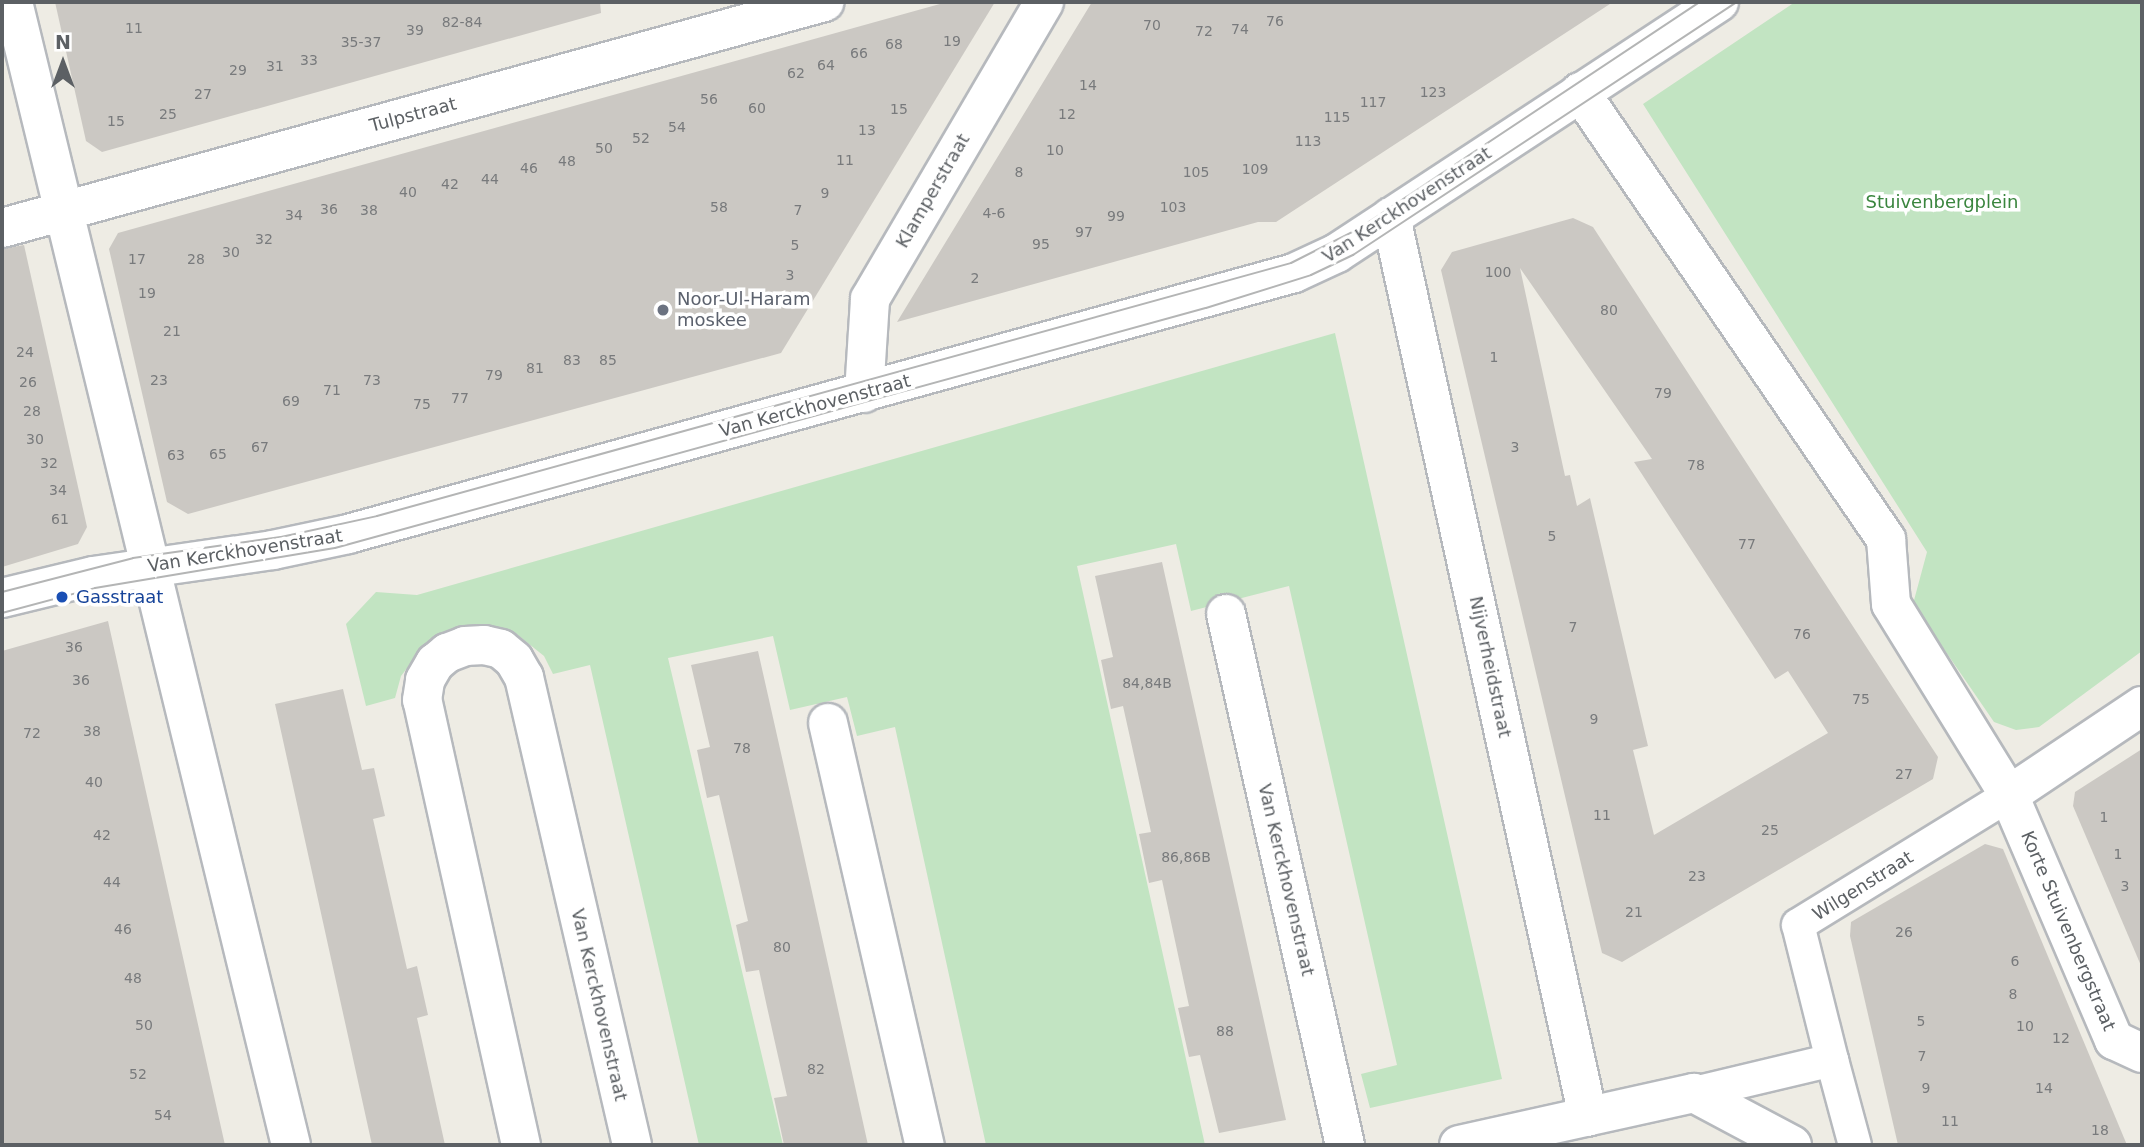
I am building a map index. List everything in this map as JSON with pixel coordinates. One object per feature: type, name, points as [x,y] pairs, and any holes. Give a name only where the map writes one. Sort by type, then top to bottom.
[{"type":"street","points":[[13,2],[291,1145]]},
{"type":"street","name":"Tulpstraat","points":[[2,228],[824,2]]},
{"type":"street","name":"Klamperstraat","points":[[864,393],[870,299],[1044,2]]},
{"type":"street","points":[[1718,2],[1580,92],[1886,539],[1891,604],[2010,795],[2142,705]]},
{"type":"street","name":"Van Kerckhovenstraat","points":[[2,598],[93,576],[273,550],[348,534],[1294,273],[1337,253],[1580,92]]},
{"type":"street","name":"Nijverheidstraat","points":[[1391,217],[1588,1117]]},
{"type":"street","name":"Van Kerckhovenstraat","points":[[1226,614],[1345,1145]]},
{"type":"street","name":"Van Kerckhovenstraat","points":[[521,1145],[422,701],[425,680],[435,663],[447,653],[465,646],[484,645],[501,649],[514,660],[524,677],[632,1145]]},
{"type":"street","points":[[828,723],[925,1145]]},
{"type":"street","name":"Korte Stuivenbergstraat","points":[[2010,795],[2114,1040],[2142,1053]]},
{"type":"street","name":"Wilgenstraat","points":[[1856,1145],[1798,925],[2010,795]]},
{"type":"street","points":[[1459,1145],[1832,1060]]},
{"type":"street","points":[[1694,1093],[1792,1145]]},
{"type":"green space","name":"Stuivenbergplein","points":[[1795,2],[2142,2],[2142,651],[2039,727],[2016,730],[1994,722],[1913,604],[1927,552],[1643,104]]},
{"type":"green space","points":[[1335,333],[1502,1079],[1370,1108],[1361,1074],[1397,1065],[1289,586],[1191,611],[1176,544],[1077,566],[1205,1145],[986,1145],[895,727],[857,736],[847,697],[790,710],[773,636],[668,658],[783,1145],[699,1145],[590,665],[553,674],[544,656],[514,632],[470,625],[427,642],[401,676],[395,698],[366,706],[346,624],[376,592],[417,595]]},
{"type":"building","points":[[55,2],[600,2],[601,13],[102,152],[86,141]]},
{"type":"building","points":[[947,2],[995,2],[781,353],[188,514],[167,502],[109,249],[118,233]]},
{"type":"building","points":[[1092,2],[1613,2],[1276,222],[1258,222],[897,322]]},
{"type":"building","points":[[1573,218],[1593,227],[1938,757],[1933,779],[1622,962],[1602,953],[1441,270],[1452,252]],"holes":[[[1520,268],[1652,459],[1634,462],[1775,679],[1788,671],[1828,733],[1654,835],[1633,750],[1648,746],[1590,498],[1577,506],[1570,475],[1565,476]]]},
{"type":"building","points":[[24,245],[87,527],[78,544],[2,567],[2,249]]},
{"type":"building","points":[[1162,562],[1286,1120],[1219,1133],[1200,1055],[1189,1057],[1178,1008],[1189,1006],[1162,880],[1149,883],[1139,834],[1151,832],[1123,706],[1111,709],[1101,660],[1113,657],[1095,576]]},
{"type":"building","points":[[108,621],[225,1145],[2,1145],[2,651]]},
{"type":"building","points":[[758,651],[868,1145],[784,1145],[774,1098],[787,1096],[759,970],[746,972],[736,925],[748,921],[719,795],[707,798],[697,750],[710,747],[691,665]]},
{"type":"building","points":[[343,689],[362,770],[374,768],[385,816],[373,819],[407,969],[417,966],[428,1015],[417,1018],[445,1145],[372,1145],[275,704]]},
{"type":"building","points":[[2142,749],[2142,968],[2073,806],[2075,792]]},
{"type":"building","points":[[1985,844],[2003,849],[2127,1145],[1898,1145],[1850,936],[1851,922]]},
{"type":"tram line","points":[[2,592],[133,558],[281,537],[377,516],[1291,263],[1358,229],[1700,2]]},
{"type":"tram line","points":[[2,613],[95,588],[335,548],[1206,308],[1311,275],[1353,255],[1736,2]]},
{"type":"place","name":"Noor-Ul-Haram moskee","points":[[663,310]]},
{"type":"place","name":"Gasstraat","points":[[62,597]]}]
